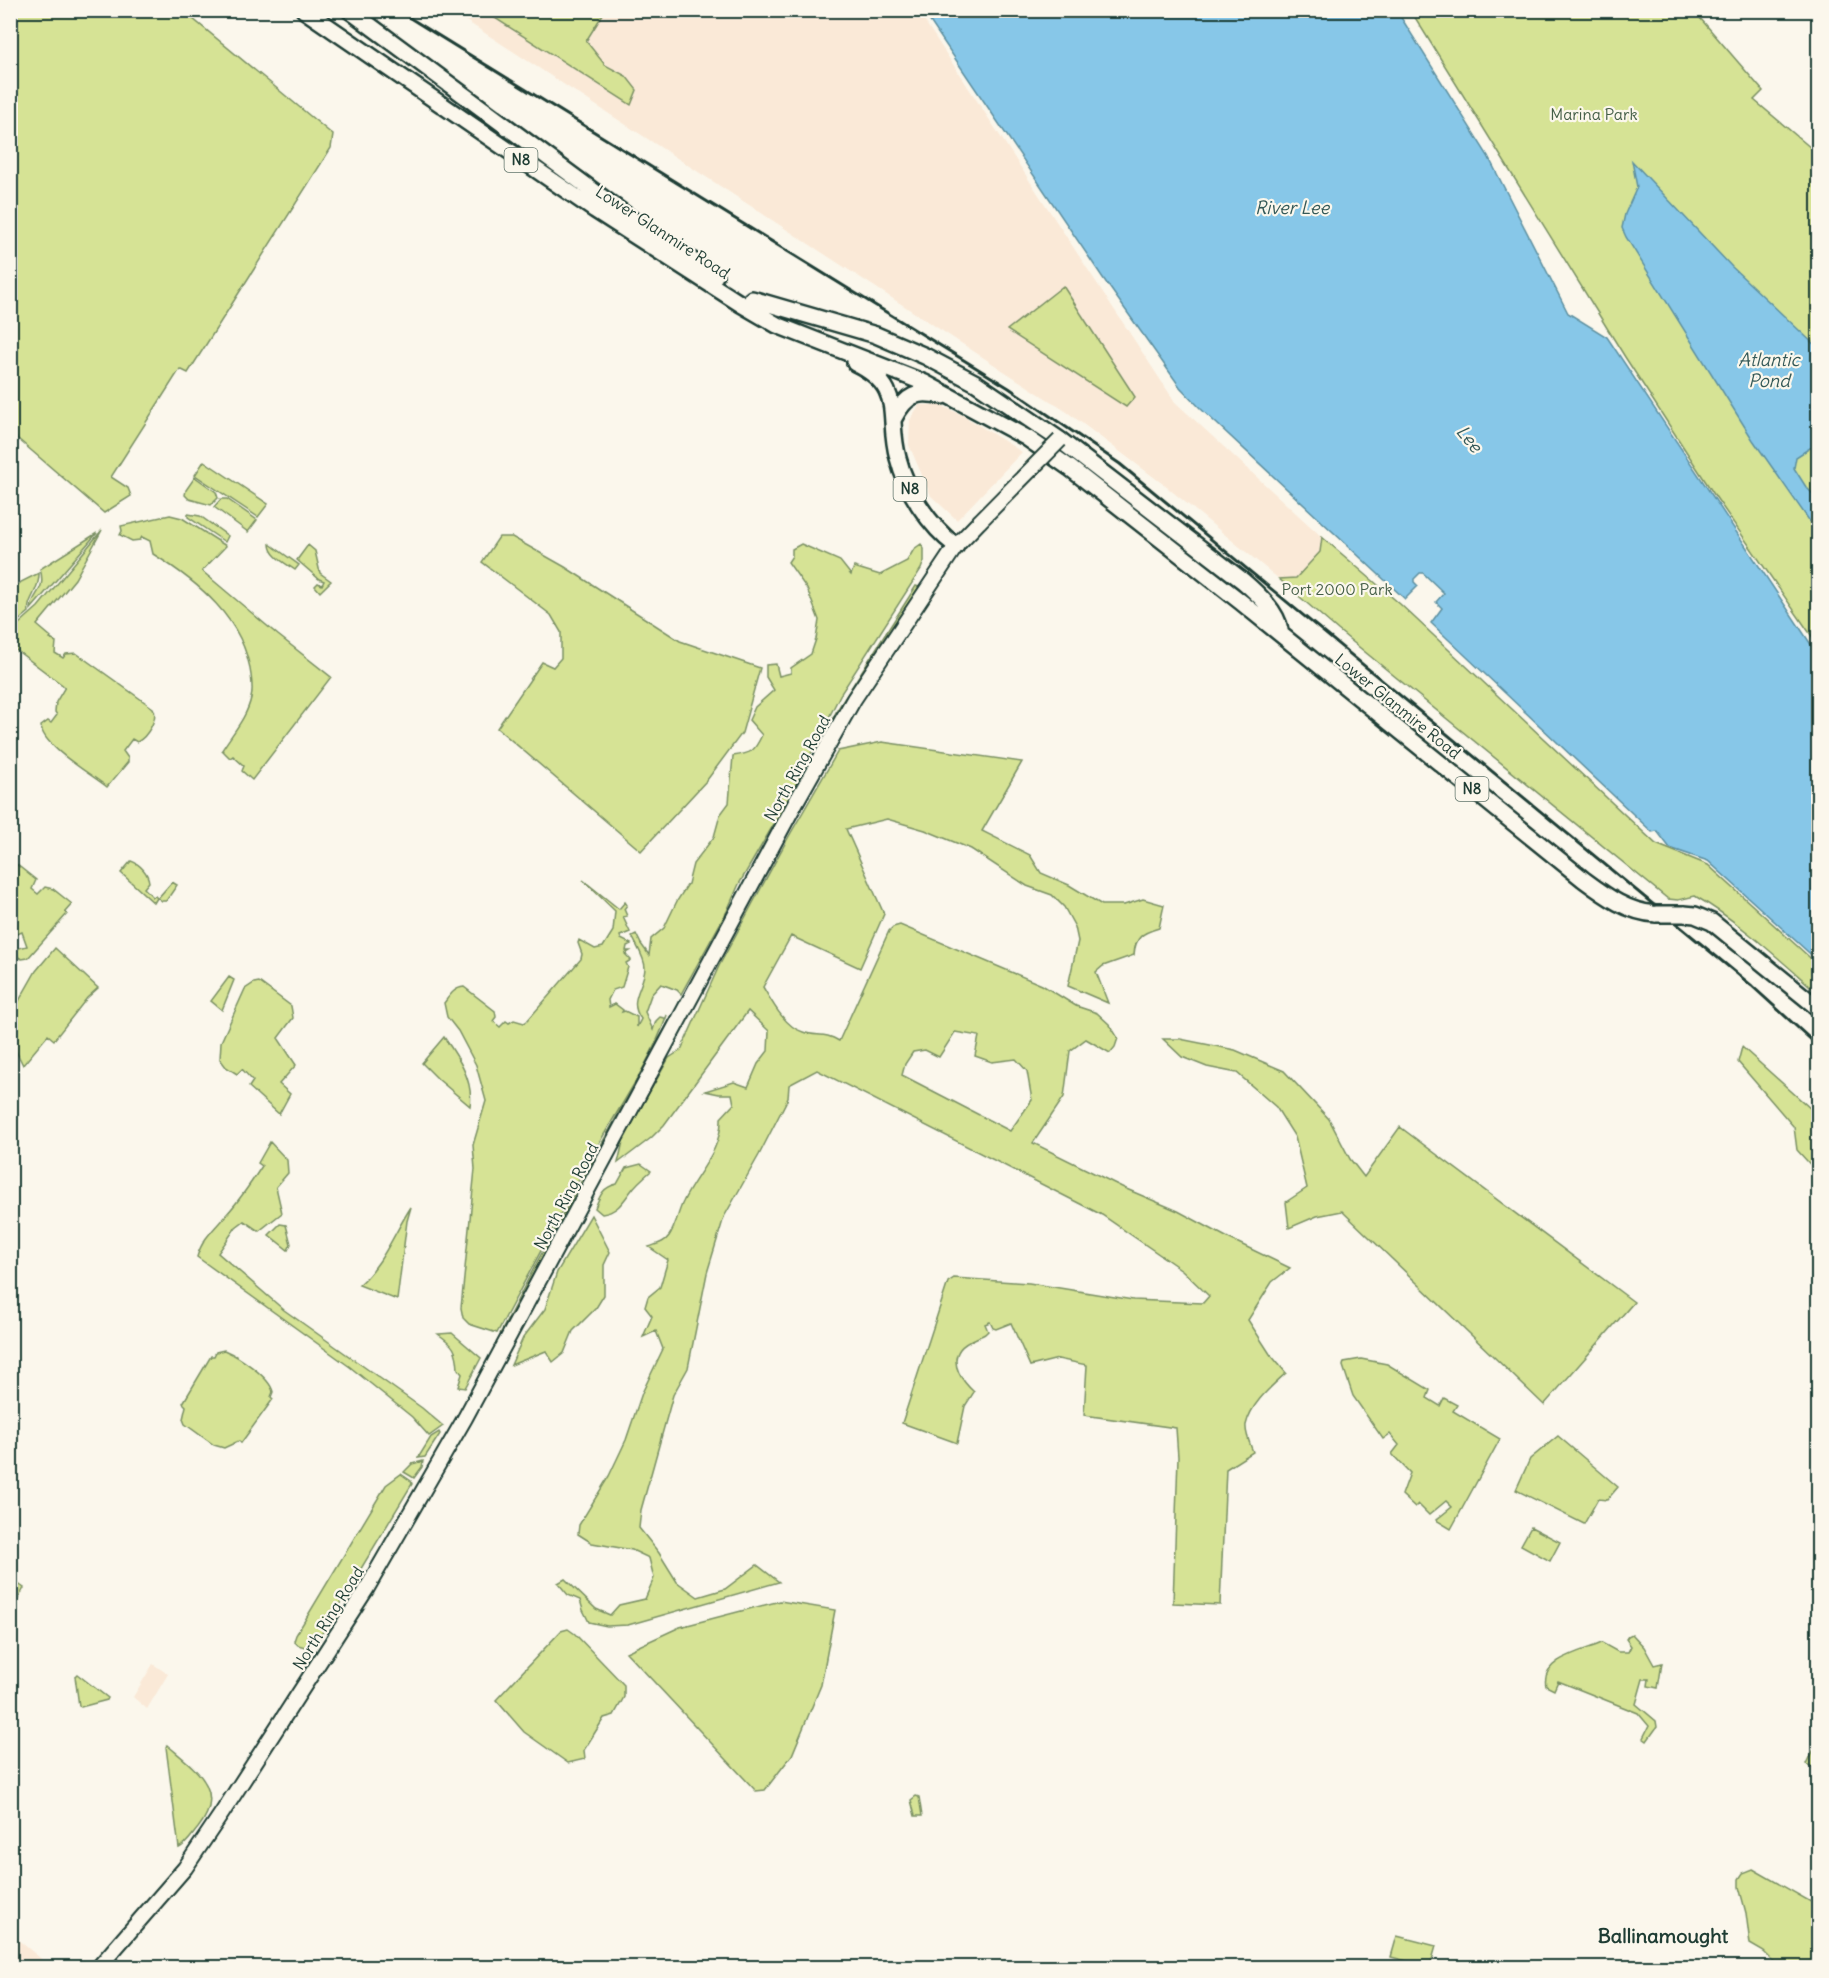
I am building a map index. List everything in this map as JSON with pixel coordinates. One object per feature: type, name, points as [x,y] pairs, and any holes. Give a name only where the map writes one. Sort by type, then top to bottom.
[{"type":"highway","name":"Lower Glanmire Road","points":[[304,10],[650,247],[777,325],[925,382],[1028,438],[1070,468],[1280,633],[1594,886],[1636,911],[1695,915],[1712,922],[1818,1008]]},
{"type":"highway","name":"Lower Glanmire Road","points":[[349,10],[651,233],[752,299],[807,329],[929,377],[973,399],[1018,428],[1028,438]]},
{"type":"highway","points":[[752,299],[860,329],[925,356],[993,393],[1060,440],[1248,585],[1262,598],[1279,624],[1280,633]]},
{"type":"highway","name":"N8","points":[[777,325],[868,369],[882,382],[889,392],[894,418],[895,448],[903,475],[931,521],[941,534],[956,546]]},
{"type":"highway","points":[[894,418],[900,405],[911,396],[921,393],[961,401]]},
{"type":"main road","name":"North Ring Road","points":[[98,1968],[185,1868],[312,1675],[372,1578],[465,1418],[795,802],[854,699],[956,546],[1060,440]]},
{"type":"shaded area","points":[[451,11],[918,11],[1175,402],[1322,537],[1320,552],[1296,578],[1279,579],[1163,484],[1067,412]]},
{"type":"shaded area","points":[[919,405],[940,405],[962,415],[1022,452],[957,520],[931,496],[909,445],[910,420]]},
{"type":"shaded area","points":[[153,1664],[168,1674],[147,1709],[133,1697]]},
{"type":"shaded area","points":[[11,1934],[51,1967],[11,1967]]},
{"type":"green space","points":[[11,10],[189,11],[192,18],[333,135],[331,148],[188,373],[180,369],[111,477],[128,488],[131,496],[104,513],[11,433]]},
{"type":"green space","name":"Marina Park","points":[[1548,10],[1558,14],[1564,10],[1694,11],[1763,91],[1754,100],[1818,154],[1818,645],[1715,496],[1625,357],[1411,11]]},
{"type":"green space","points":[[484,11],[600,11],[603,14],[586,41],[605,65],[626,76],[637,90],[631,105]]},
{"type":"green space","points":[[1063,286],[1135,397],[1126,407],[1007,330]]},
{"type":"green space","points":[[204,461],[268,504],[258,517],[195,475]]},
{"type":"green space","points":[[195,477],[216,492],[218,498],[211,505],[189,499],[185,495]]},
{"type":"green space","points":[[221,499],[227,499],[257,520],[248,532],[214,507]]},
{"type":"green space","points":[[188,514],[200,516],[228,536],[225,542],[188,517]]},
{"type":"green space","points":[[170,515],[182,518],[226,546],[202,571],[331,677],[252,780],[242,771],[244,766],[222,750],[243,719],[252,695],[247,655],[239,636],[229,619],[202,590],[153,554],[150,541],[142,537],[140,540],[132,541],[120,535],[121,526]]},
{"type":"green space","points":[[102,530],[75,579],[37,625],[56,642],[55,653],[63,658],[66,654],[76,653],[153,708],[154,717],[151,727],[137,742],[132,739],[123,751],[128,762],[107,787],[58,751],[43,734],[41,726],[48,721],[51,723],[57,715],[56,702],[65,687],[16,650],[10,656],[11,631],[38,607]]},
{"type":"green space","points":[[97,533],[31,609],[42,582],[40,569]]},
{"type":"green space","points":[[499,537],[512,537],[565,567],[680,641],[760,668],[742,733],[707,780],[641,851],[497,728],[542,662],[553,667],[561,658],[561,632],[551,615],[482,562]]},
{"type":"green space","name":"Port 2000 Park","points":[[1322,537],[1400,604],[1656,844],[1708,865],[1818,965],[1818,993],[1759,942],[1712,906],[1695,896],[1678,900],[1668,899],[1338,630],[1279,579],[1296,578],[1320,552]]},
{"type":"green space","points":[[270,544],[299,565],[295,570],[275,556]]},
{"type":"green space","points":[[801,544],[840,561],[851,575],[854,567],[880,575],[907,561],[914,549],[921,544],[924,549],[924,561],[921,569],[840,695],[789,798],[739,884],[727,911],[681,994],[661,984],[651,995],[645,1012],[653,1030],[660,1017],[665,1020],[652,1052],[592,1156],[592,1151],[497,1333],[469,1324],[463,1318],[461,1308],[475,1169],[473,1145],[486,1101],[476,1065],[458,1031],[447,1017],[444,1003],[455,990],[464,987],[495,1011],[496,1017],[493,1021],[500,1027],[506,1021],[509,1023],[514,1020],[524,1023],[527,1021],[581,959],[579,940],[595,949],[603,947],[613,931],[615,911],[583,880],[619,909],[625,902],[627,905],[624,909],[627,916],[623,917],[630,932],[620,936],[621,939],[631,944],[627,946],[626,951],[630,951],[625,954],[631,960],[626,963],[628,967],[622,987],[613,990],[608,1000],[609,1007],[615,1004],[623,1010],[622,1012],[625,1011],[637,1017],[637,1027],[641,1019],[637,1012],[636,1000],[645,964],[632,936],[636,934],[649,955],[651,939],[664,928],[688,884],[693,864],[714,837],[720,815],[729,803],[733,756],[752,751],[762,735],[749,720],[755,707],[774,690],[766,677],[766,665],[776,664],[779,676],[791,673],[791,668],[811,654],[816,639],[819,620],[807,589],[788,562],[792,556],[792,549]]},
{"type":"green space","points":[[308,545],[315,551],[320,573],[331,581],[320,592],[315,586],[318,583],[322,585],[324,581],[297,560]]},
{"type":"green space","points":[[39,573],[37,585],[29,603],[29,612],[11,627],[15,606],[13,590],[21,582]]},
{"type":"green space","points":[[916,586],[919,587],[917,591],[832,724],[829,734],[697,975],[744,882],[813,759],[837,710]]},
{"type":"green space","points":[[882,742],[1022,762],[982,831],[1030,855],[1041,873],[1069,885],[1102,905],[1124,905],[1143,899],[1164,905],[1159,928],[1140,937],[1134,955],[1103,966],[1096,972],[1108,1003],[1068,986],[1078,941],[1075,927],[1064,907],[1052,895],[1027,886],[971,849],[925,830],[887,819],[846,829],[884,914],[860,968],[791,936],[763,987],[790,1025],[803,1032],[829,1036],[839,1041],[889,931],[900,925],[1042,985],[1076,1006],[1097,1013],[1110,1025],[1118,1038],[1115,1047],[1110,1053],[1086,1039],[1070,1051],[1064,1097],[1033,1143],[1124,1188],[1178,1211],[1290,1268],[1272,1282],[1248,1320],[1270,1354],[1286,1373],[1262,1396],[1249,1417],[1246,1431],[1253,1452],[1226,1469],[1220,1605],[1173,1603],[1178,1457],[1176,1428],[1084,1415],[1087,1365],[1058,1359],[1030,1366],[1011,1323],[996,1329],[990,1322],[985,1324],[988,1331],[985,1334],[965,1344],[957,1355],[959,1372],[974,1392],[965,1406],[957,1443],[902,1423],[948,1282],[954,1278],[1029,1283],[1133,1300],[1203,1303],[1209,1296],[1182,1270],[1102,1215],[817,1070],[789,1085],[788,1098],[724,1217],[707,1273],[688,1368],[673,1395],[641,1510],[639,1528],[659,1553],[677,1582],[698,1597],[725,1589],[757,1565],[779,1582],[628,1625],[607,1626],[589,1622],[580,1600],[568,1595],[558,1583],[565,1579],[596,1609],[610,1615],[619,1605],[645,1599],[654,1578],[649,1558],[632,1550],[592,1543],[578,1534],[579,1525],[609,1476],[626,1440],[642,1393],[663,1349],[656,1331],[643,1337],[652,1316],[645,1307],[648,1297],[660,1287],[668,1260],[649,1247],[669,1236],[688,1192],[713,1152],[721,1118],[734,1104],[732,1094],[705,1091],[734,1082],[748,1087],[758,1064],[768,1051],[769,1031],[748,1011],[664,1125],[618,1163],[624,1137],[669,1058],[681,1050],[719,966],[838,751]],"holes":[[[955,1032],[979,1036],[975,1056],[992,1062],[1016,1059],[1027,1071],[1032,1100],[1010,1131],[902,1075],[905,1064],[913,1052],[925,1050],[939,1057]]]},
{"type":"green space","points":[[11,860],[36,880],[32,889],[38,894],[45,887],[53,889],[72,904],[65,912],[67,914],[28,958],[22,959],[17,953],[11,955],[11,950],[27,946],[22,932],[17,934],[11,928]]},
{"type":"green space","points":[[131,861],[147,875],[149,882],[144,888],[157,898],[154,903],[121,873]]},
{"type":"green space","points":[[172,882],[177,885],[166,901],[162,901],[158,898]]},
{"type":"green space","points":[[55,948],[98,988],[87,998],[54,1040],[48,1035],[23,1065],[11,1041],[11,1015],[36,971]]},
{"type":"green space","points":[[229,977],[234,980],[222,1010],[211,1001]]},
{"type":"green space","points":[[259,982],[291,1006],[293,1018],[278,1038],[296,1065],[279,1084],[290,1094],[279,1114],[249,1087],[253,1081],[242,1069],[237,1074],[226,1067],[220,1059],[221,1042],[245,989]]},
{"type":"green space","points":[[671,1017],[672,1021],[654,1057],[500,1334],[537,1262]]},
{"type":"green space","points":[[444,1037],[467,1078],[470,1087],[470,1106],[422,1063]]},
{"type":"green space","points":[[1163,1039],[1180,1039],[1235,1050],[1284,1071],[1329,1119],[1350,1159],[1364,1177],[1400,1127],[1634,1302],[1544,1405],[1342,1211],[1317,1216],[1289,1228],[1286,1202],[1307,1188],[1295,1137],[1276,1107],[1237,1073],[1207,1067],[1182,1057]]},
{"type":"green space","points":[[1742,1047],[1811,1109],[1818,1104],[1818,1173],[1797,1150],[1794,1127],[1738,1062]]},
{"type":"green space","points":[[270,1142],[287,1160],[288,1173],[276,1187],[282,1213],[259,1231],[244,1221],[236,1227],[218,1253],[284,1310],[422,1408],[443,1426],[429,1436],[412,1417],[350,1367],[197,1257],[205,1239],[241,1197],[262,1166],[258,1163]]},
{"type":"green space","points":[[641,1164],[651,1171],[619,1206],[602,1214],[595,1208],[603,1192],[608,1187],[617,1184],[626,1168]]},
{"type":"green space","points":[[411,1207],[407,1221],[397,1300],[359,1285],[382,1258]]},
{"type":"green space","points":[[591,1215],[610,1252],[604,1265],[604,1295],[596,1308],[573,1331],[564,1353],[553,1362],[546,1351],[511,1365],[523,1338],[545,1309],[557,1272]]},
{"type":"green space","points":[[280,1224],[286,1225],[291,1244],[288,1250],[269,1235]]},
{"type":"green space","points":[[452,1333],[481,1358],[465,1388],[458,1387],[462,1374],[458,1369],[454,1348],[438,1334]]},
{"type":"green space","points":[[224,1350],[245,1362],[266,1380],[271,1386],[273,1399],[241,1443],[239,1441],[224,1448],[214,1445],[185,1424],[183,1419],[186,1406],[183,1403],[211,1356]]},
{"type":"green space","points":[[1361,1359],[1387,1364],[1430,1390],[1427,1398],[1440,1406],[1444,1398],[1457,1405],[1453,1411],[1500,1439],[1451,1529],[1436,1520],[1452,1507],[1446,1501],[1429,1515],[1418,1504],[1415,1507],[1402,1495],[1410,1473],[1392,1454],[1399,1445],[1390,1434],[1383,1439],[1353,1396],[1343,1366],[1344,1362]]},
{"type":"green space","points":[[439,1432],[440,1434],[425,1457],[418,1458],[431,1437]]},
{"type":"green space","points":[[1558,1436],[1618,1487],[1607,1500],[1598,1499],[1584,1524],[1516,1490],[1530,1459]]},
{"type":"green space","points":[[423,1461],[422,1467],[414,1478],[404,1472],[412,1464]]},
{"type":"green space","points":[[401,1474],[412,1484],[318,1640],[305,1647],[298,1645],[294,1641],[296,1635],[386,1485]]},
{"type":"green space","points":[[1531,1527],[1560,1542],[1550,1561],[1521,1545]]},
{"type":"green space","points":[[11,1579],[24,1588],[11,1612]]},
{"type":"green space","points":[[780,1601],[835,1610],[821,1685],[792,1755],[765,1790],[756,1791],[626,1652],[680,1627]]},
{"type":"green space","points":[[568,1629],[624,1685],[624,1697],[614,1715],[604,1718],[584,1750],[585,1759],[568,1763],[524,1732],[496,1700],[561,1631]]},
{"type":"green space","points":[[1632,1634],[1644,1647],[1654,1665],[1662,1663],[1658,1688],[1648,1686],[1649,1679],[1643,1679],[1636,1704],[1656,1721],[1657,1727],[1647,1741],[1643,1738],[1649,1726],[1638,1713],[1558,1681],[1554,1690],[1546,1686],[1546,1677],[1550,1669],[1565,1657],[1602,1643],[1618,1652],[1628,1652],[1631,1646],[1626,1639]]},
{"type":"green space","points":[[77,1674],[108,1698],[107,1700],[79,1706],[75,1676]]},
{"type":"green space","points":[[167,1745],[197,1772],[209,1791],[210,1802],[206,1815],[189,1839],[179,1848],[166,1747]]},
{"type":"green space","points":[[1815,1747],[1818,1749],[1818,1769],[1807,1764]]},
{"type":"green space","points":[[916,1796],[919,1797],[922,1816],[915,1816],[911,1800]]},
{"type":"green space","points":[[1753,1869],[1818,1906],[1818,1967],[1779,1967],[1764,1952],[1750,1944],[1739,1879],[1743,1873]]},
{"type":"green space","points":[[1397,1936],[1436,1946],[1430,1967],[1391,1957]]},
{"type":"water","name":"River Lee","points":[[923,11],[1397,11],[1488,156],[1568,313],[1607,337],[1818,655],[1818,961],[1708,861],[1670,848],[1657,831],[1652,832],[1431,623],[1442,608],[1436,602],[1444,593],[1423,573],[1414,579],[1418,586],[1405,599],[1180,387],[1103,278]]},
{"type":"water","name":"Atlantic Pond","points":[[1632,161],[1732,267],[1818,348],[1818,447],[1810,448],[1796,457],[1794,468],[1806,487],[1818,499],[1818,533],[1753,440],[1626,237],[1622,228],[1625,214],[1637,187]]},
{"type":"railway","points":[[397,10],[1009,388],[1120,464],[1752,986],[1818,1046]]},
{"type":"district","name":"Ballinamought","points":[[1663,1936]]},
{"type":"water label","name":"Lee","points":[[1469,439]]}]
